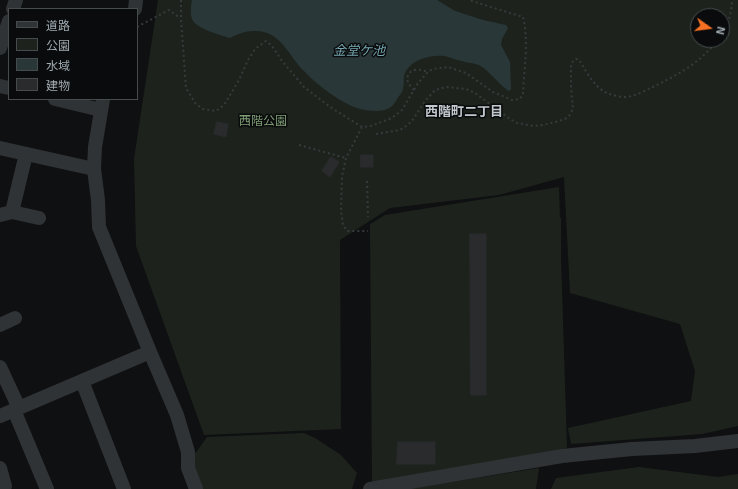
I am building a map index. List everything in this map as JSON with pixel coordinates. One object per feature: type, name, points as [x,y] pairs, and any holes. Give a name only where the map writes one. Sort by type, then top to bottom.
[{"type":"street","points":[[0,48],[8,26]]},
{"type":"street","points":[[64,100],[102,104],[94,147],[94,169],[98,200],[99,227],[177,415],[188,452],[188,468],[196,489]]},
{"type":"street","points":[[0,148],[94,169]]},
{"type":"street","points":[[26,154],[6,214],[39,218]]},
{"type":"street","points":[[0,325],[15,318]]},
{"type":"street","points":[[0,416],[150,352]]},
{"type":"street","points":[[0,367],[47,489]]},
{"type":"street","points":[[82,381],[124,489]]},
{"type":"street","points":[[370,489],[562,456],[632,449],[695,446],[738,441]]},
{"type":"street","points":[[0,468],[5,486]]},
{"type":"path","points":[[181,0],[186,88],[194,102],[203,109],[216,111],[224,105],[255,49],[266,41],[272,46],[282,61],[304,87],[330,107],[362,127],[371,126],[392,118],[402,110],[418,83],[428,72],[434,69],[448,67],[466,73],[493,92],[512,100],[520,99],[523,94],[526,26],[523,17],[469,0]]},
{"type":"path","points":[[730,18],[732,13],[732,0]]},
{"type":"path","points":[[138,26],[169,10],[181,19]]},
{"type":"path","points":[[376,134],[400,130],[412,121],[424,101],[435,90],[447,87],[466,89],[475,93],[517,123],[533,126],[559,121],[566,119],[572,109],[571,66],[573,61],[576,59],[579,60],[596,86],[608,93],[623,97],[641,92],[670,78],[695,63],[706,54],[710,48]]},
{"type":"path","points":[[414,90],[408,83],[407,74],[412,70],[428,72]]},
{"type":"path","points":[[362,127],[346,158],[342,176],[341,211],[343,225],[347,232],[368,231]]},
{"type":"path","points":[[299,145],[346,158]]},
{"type":"path","points":[[367,181],[368,217]]},
{"type":"green space","name":"西階公園","points":[[158,0],[738,0],[738,426],[702,434],[571,444],[568,428],[691,401],[695,371],[680,324],[570,293],[564,177],[499,195],[390,208],[340,240],[341,429],[204,435],[136,246],[134,159]]},
{"type":"green space","points":[[559,187],[567,448],[372,484],[370,224],[385,215]]},
{"type":"green space","points":[[304,433],[315,438],[341,455],[357,473],[352,489],[202,489],[196,477],[192,456],[207,437]]},
{"type":"green space","points":[[639,467],[718,477],[738,474],[738,489],[551,489],[556,478]]},
{"type":"green space","points":[[539,468],[536,489],[408,489]]},
{"type":"water","name":"金堂ケ池","points":[[192,0],[437,0],[455,11],[483,20],[506,25],[508,28],[502,39],[501,45],[510,62],[511,89],[509,91],[505,88],[479,65],[444,56],[434,56],[413,63],[409,67],[404,75],[404,86],[402,91],[390,108],[375,111],[357,108],[342,101],[315,82],[299,66],[283,45],[271,34],[250,31],[230,38],[198,26],[194,23],[191,17]]},
{"type":"building","points":[[217,122],[228,124],[226,137],[214,134]]},
{"type":"building","points":[[361,155],[373,155],[373,167],[361,167]]},
{"type":"building","points":[[331,157],[339,162],[330,177],[322,171]]},
{"type":"building","points":[[470,234],[486,234],[486,395],[471,395]]},
{"type":"building","points":[[398,442],[435,442],[435,464],[397,464]]},
{"type":"district","name":"西階町二丁目","points":[[464,112]]}]
